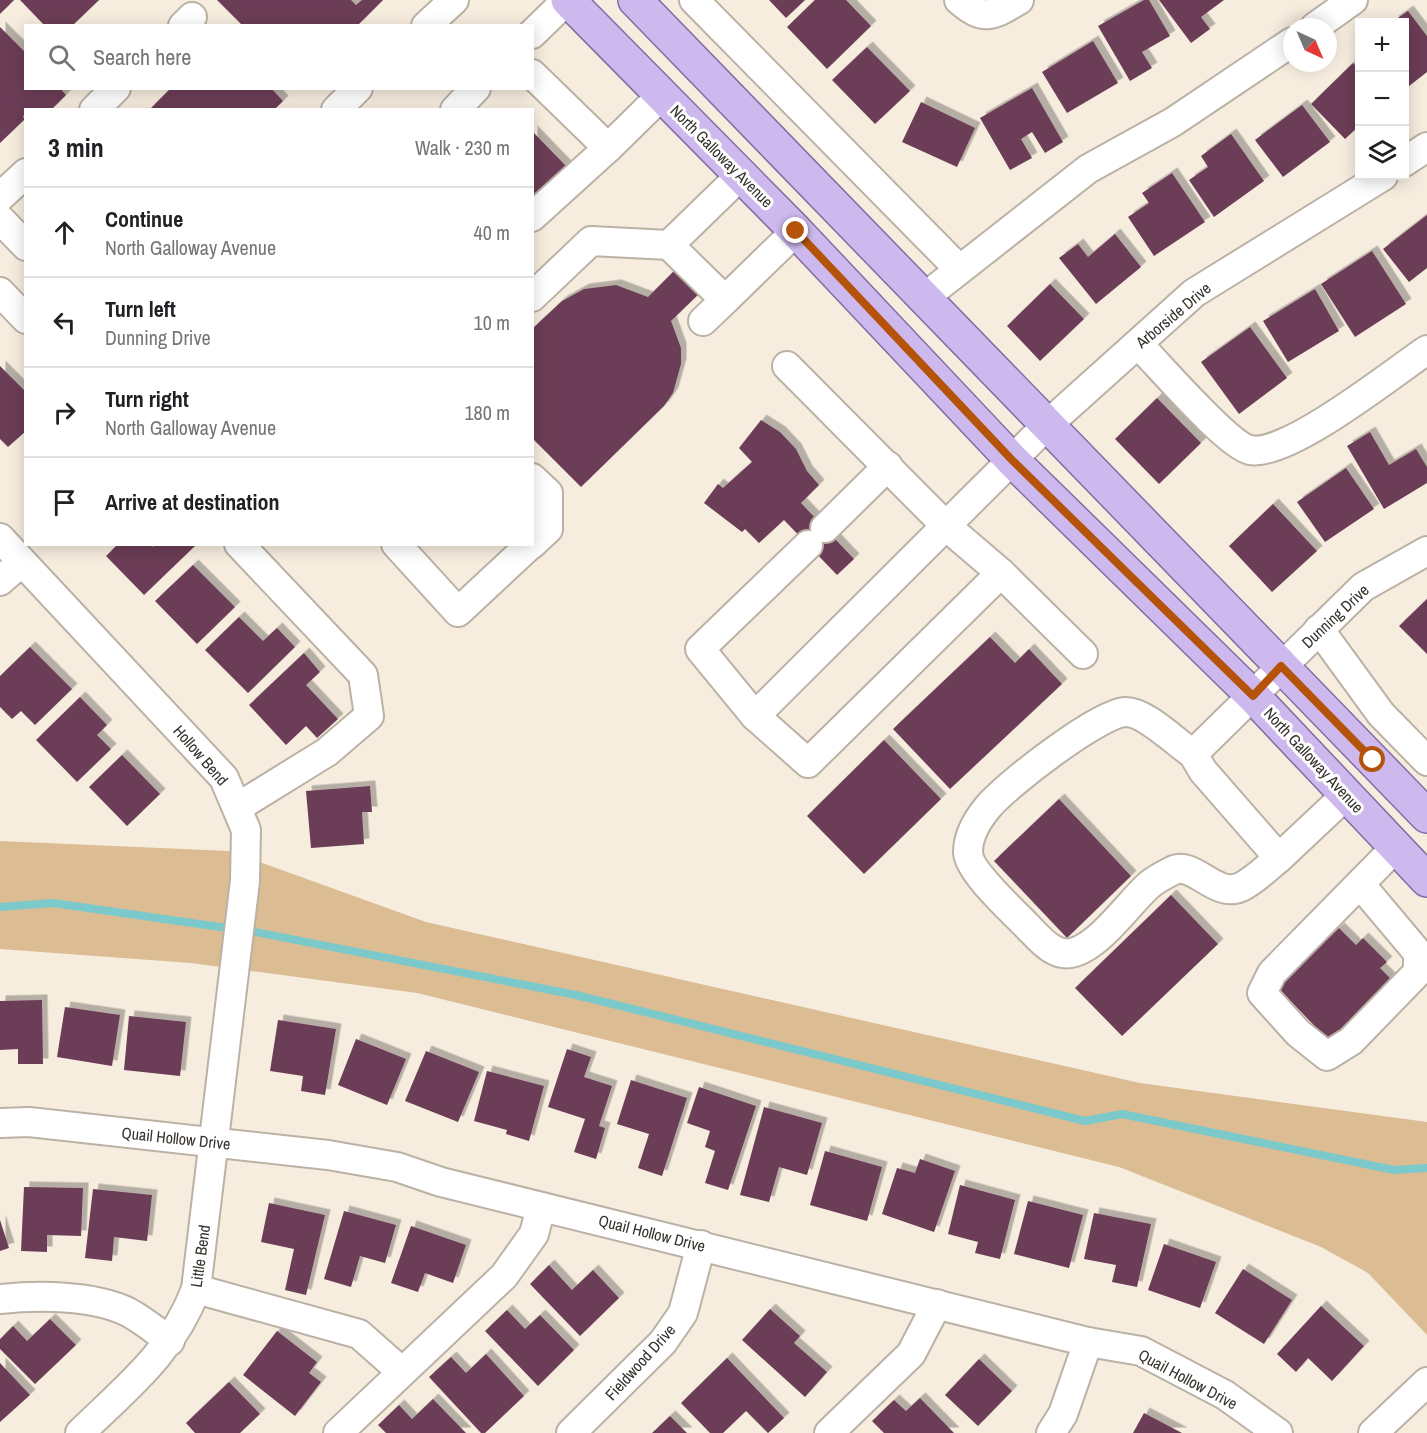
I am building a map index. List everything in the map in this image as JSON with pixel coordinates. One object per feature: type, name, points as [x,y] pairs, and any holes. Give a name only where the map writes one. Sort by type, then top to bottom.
[{"type":"main road","name":"North Galloway Avenue","points":[[568,0],[796,231],[1012,460],[1253,696],[1427,879]]},
{"type":"main road","points":[[635,0],[1427,816]]},
{"type":"street","points":[[534,32],[568,0]]},
{"type":"street","points":[[694,0],[959,269]]},
{"type":"street","points":[[959,0],[974,13],[994,14],[1019,0]]},
{"type":"street","points":[[1328,18],[1353,0]]},
{"type":"street","points":[[924,297],[1088,169],[1173,122],[1283,48]]},
{"type":"street","points":[[534,76],[608,148]]},
{"type":"street","points":[[95,108],[114,90]]},
{"type":"street","points":[[338,108],[356,90]]},
{"type":"street","points":[[457,108],[474,90]]},
{"type":"street","points":[[534,215],[662,95]]},
{"type":"street","points":[[1409,159],[1427,147]]},
{"type":"street","points":[[0,197],[24,175]]},
{"type":"street","points":[[669,245],[741,175]]},
{"type":"street","name":"Arborside Drive","points":[[755,716],[1046,426],[1194,293],[1377,180]]},
{"type":"street","points":[[0,219],[24,244]]},
{"type":"street","points":[[702,321],[796,231]]},
{"type":"street","points":[[534,295],[591,241],[669,245],[725,300]]},
{"type":"street","points":[[0,292],[24,317]]},
{"type":"street","points":[[1138,344],[1228,435],[1250,450],[1271,449],[1308,432],[1427,350]]},
{"type":"street","points":[[787,366],[946,526],[1000,573],[1083,654]]},
{"type":"street","points":[[888,466],[700,649],[755,716],[808,763],[1000,573]]},
{"type":"street","points":[[534,479],[548,493],[548,529],[534,542]]},
{"type":"street","name":"Hollow Bend","points":[[0,538],[224,778],[238,807],[246,830],[245,881],[215,1143]]},
{"type":"street","points":[[238,807],[327,752],[369,716],[363,675],[241,546]]},
{"type":"street","points":[[398,546],[458,612],[530,546]]},
{"type":"street","name":"Dunning Drive","points":[[1193,754],[1363,587],[1427,551]]},
{"type":"street","points":[[0,581],[22,562]]},
{"type":"street","points":[[1319,629],[1381,714],[1427,761]]},
{"type":"street","points":[[1279,858],[1203,771],[1193,754],[1141,715],[1124,712],[1099,722],[1020,777],[988,807],[971,835],[968,854],[978,873],[1044,944],[1063,955],[1077,952],[1102,933],[1150,884],[1176,869],[1192,872],[1217,887],[1229,889],[1242,887],[1279,858],[1347,794]]},
{"type":"street","points":[[1360,884],[1418,954],[1418,972],[1351,1041],[1327,1056],[1299,1033],[1262,993],[1272,973],[1396,847]]},
{"type":"street","name":"Quail Hollow Drive","points":[[0,1122],[29,1122],[328,1155],[397,1167],[441,1182],[542,1207],[1088,1342],[1141,1351],[1225,1395],[1278,1433]]},
{"type":"street","name":"Little Bend","points":[[80,1433],[162,1354],[186,1316],[196,1289],[215,1143]]},
{"type":"street","points":[[338,1433],[504,1276],[534,1234],[542,1207]]},
{"type":"street","name":"Fieldwood Drive","points":[[571,1433],[663,1342],[683,1313],[701,1245]]},
{"type":"street","points":[[196,1289],[359,1334],[402,1372]]},
{"type":"street","points":[[0,1299],[30,1296],[103,1303],[128,1312],[170,1341]]},
{"type":"street","points":[[828,1433],[911,1354],[937,1304]]},
{"type":"street","points":[[1051,1433],[1064,1414],[1088,1342]]},
{"type":"street","points":[[1373,1433],[1427,1382]]},
{"type":"shaded area","points":[[0,841],[229,851],[426,922],[1140,1083],[1427,1122],[1427,1335],[1368,1273],[1321,1247],[1119,1167],[417,993],[191,963],[0,949]]},
{"type":"building","points":[[0,0],[14,0],[0,14]]},
{"type":"building","points":[[20,0],[99,0],[74,24],[43,24]]},
{"type":"building","points":[[217,0],[351,0],[356,5],[362,0],[383,0],[359,24],[241,24]]},
{"type":"building","points":[[769,0],[805,0],[786,18]]},
{"type":"building","points":[[815,0],[846,0],[871,26],[827,69],[787,27]]},
{"type":"building","points":[[1144,0],[1149,0],[1170,36],[1142,52],[1152,68],[1130,81],[1098,26]]},
{"type":"building","points":[[1159,0],[1224,0],[1201,17],[1210,29],[1191,43]]},
{"type":"building","points":[[1408,11],[1427,36],[1427,72],[1409,86],[1409,18],[1398,18]]},
{"type":"building","points":[[0,27],[24,51],[24,90],[62,90],[66,95],[53,108],[24,108],[24,120],[0,143]]},
{"type":"building","points":[[1093,41],[1118,83],[1067,113],[1042,72]]},
{"type":"building","points":[[867,47],[910,91],[875,124],[832,80]]},
{"type":"building","points":[[1353,63],[1355,65],[1355,130],[1345,139],[1311,104]]},
{"type":"building","points":[[1032,88],[1063,142],[1045,153],[1032,132],[1021,139],[1032,158],[1010,170],[980,118]]},
{"type":"building","points":[[169,90],[273,90],[283,101],[276,108],[151,108]]},
{"type":"building","points":[[921,102],[975,128],[957,167],[902,142]]},
{"type":"building","points":[[1302,105],[1330,142],[1283,177],[1255,140]]},
{"type":"building","points":[[534,133],[566,166],[534,196]]},
{"type":"building","points":[[1231,134],[1264,181],[1214,217],[1189,180],[1208,167],[1201,156]]},
{"type":"building","points":[[1172,173],[1205,222],[1154,256],[1128,217],[1149,203],[1142,193]]},
{"type":"building","points":[[1427,215],[1427,268],[1409,282],[1383,249]]},
{"type":"building","points":[[1115,234],[1141,267],[1096,304],[1059,258],[1078,244],[1088,257]]},
{"type":"building","points":[[1372,251],[1406,304],[1355,337],[1321,284]]},
{"type":"building","points":[[680,265],[704,289],[671,321],[681,348],[681,364],[673,393],[664,406],[581,487],[534,440],[534,327],[562,301],[584,289],[616,285],[648,297]]},
{"type":"building","points":[[1050,284],[1084,319],[1040,361],[1007,326]]},
{"type":"building","points":[[1315,289],[1339,331],[1288,362],[1263,321]]},
{"type":"building","points":[[1250,327],[1287,378],[1239,414],[1201,362]]},
{"type":"building","points":[[0,366],[24,390],[24,433],[8,447],[0,439]]},
{"type":"building","points":[[1157,398],[1201,443],[1159,484],[1115,439]]},
{"type":"building","points":[[761,420],[780,432],[796,449],[807,471],[819,485],[801,503],[854,559],[837,575],[784,520],[759,543],[745,529],[742,532],[704,503],[718,484],[723,488],[752,462],[739,448]]},
{"type":"building","points":[[1370,432],[1389,465],[1416,449],[1427,467],[1427,483],[1384,509],[1347,446]]},
{"type":"building","points":[[1346,468],[1374,509],[1325,542],[1297,502]]},
{"type":"building","points":[[1273,504],[1317,551],[1272,592],[1229,546]]},
{"type":"building","points":[[116,546],[195,546],[144,595],[106,556]]},
{"type":"building","points":[[193,565],[235,607],[197,644],[155,601]]},
{"type":"building","points":[[1427,599],[1427,654],[1399,626]]},
{"type":"building","points":[[239,617],[263,641],[277,628],[295,647],[248,693],[205,650]]},
{"type":"building","points":[[990,637],[1015,663],[1029,649],[1062,684],[950,789],[893,729]]},
{"type":"building","points":[[30,647],[72,689],[35,725],[21,711],[12,719],[0,707],[0,676]]},
{"type":"building","points":[[304,653],[320,672],[306,685],[338,719],[317,738],[306,726],[286,745],[249,705]]},
{"type":"building","points":[[80,697],[107,725],[97,735],[111,749],[77,782],[36,740]]},
{"type":"building","points":[[884,740],[941,799],[864,874],[807,816]]},
{"type":"building","points":[[122,755],[160,794],[127,826],[89,787]]},
{"type":"building","points":[[370,786],[372,812],[362,812],[364,844],[311,848],[306,791]]},
{"type":"building","points":[[1059,799],[1131,876],[1067,938],[994,861]]},
{"type":"building","points":[[1171,895],[1218,944],[1122,1036],[1075,988]]},
{"type":"building","points":[[1339,928],[1356,945],[1363,938],[1387,962],[1380,968],[1395,983],[1332,1044],[1277,987]]},
{"type":"building","points":[[42,1000],[43,1064],[18,1064],[18,1049],[0,1050],[0,1001]]},
{"type":"building","points":[[65,1007],[120,1015],[112,1066],[57,1057]]},
{"type":"building","points":[[129,1016],[186,1022],[180,1076],[124,1070]]},
{"type":"building","points":[[278,1020],[336,1029],[325,1095],[301,1091],[303,1076],[270,1071]]},
{"type":"building","points":[[356,1039],[406,1059],[387,1105],[338,1085]]},
{"type":"building","points":[[567,1049],[591,1057],[584,1077],[612,1086],[599,1126],[605,1128],[596,1159],[574,1152],[585,1119],[548,1107]]},
{"type":"building","points":[[426,1051],[479,1072],[458,1122],[405,1101]]},
{"type":"building","points":[[487,1071],[544,1086],[529,1141],[506,1134],[507,1130],[474,1121]]},
{"type":"building","points":[[631,1080],[687,1098],[662,1176],[638,1168],[649,1134],[617,1124]]},
{"type":"building","points":[[699,1087],[756,1106],[728,1190],[705,1183],[715,1151],[705,1147],[710,1131],[687,1123]]},
{"type":"building","points":[[764,1107],[822,1123],[807,1175],[779,1167],[769,1202],[740,1195]]},
{"type":"building","points":[[825,1151],[882,1167],[867,1221],[810,1205]]},
{"type":"building","points":[[920,1159],[955,1171],[934,1232],[882,1214],[897,1168],[915,1173]]},
{"type":"building","points":[[960,1185],[1015,1200],[1000,1259],[975,1253],[978,1242],[948,1234]]},
{"type":"building","points":[[24,1187],[83,1188],[81,1236],[47,1235],[47,1252],[21,1251]]},
{"type":"building","points":[[93,1189],[152,1195],[147,1241],[114,1237],[112,1261],[85,1258]]},
{"type":"building","points":[[1028,1201],[1083,1215],[1069,1268],[1014,1254]]},
{"type":"building","points":[[269,1203],[325,1215],[306,1295],[285,1290],[294,1249],[261,1242]]},
{"type":"building","points":[[344,1211],[396,1225],[385,1263],[360,1256],[351,1287],[324,1279]]},
{"type":"building","points":[[1094,1213],[1151,1224],[1137,1287],[1112,1282],[1116,1265],[1084,1259]]},
{"type":"building","points":[[0,1220],[9,1248],[0,1251]]},
{"type":"building","points":[[411,1226],[466,1245],[453,1283],[425,1273],[418,1292],[391,1283]]},
{"type":"building","points":[[1164,1244],[1216,1262],[1200,1308],[1148,1290]]},
{"type":"building","points":[[549,1265],[572,1290],[593,1270],[619,1298],[580,1336],[530,1284]]},
{"type":"building","points":[[1243,1269],[1292,1300],[1264,1344],[1215,1313]]},
{"type":"building","points":[[1321,1306],[1364,1346],[1332,1381],[1308,1358],[1296,1372],[1277,1354]]},
{"type":"building","points":[[770,1309],[800,1336],[794,1343],[827,1372],[805,1397],[742,1340]]},
{"type":"building","points":[[507,1310],[525,1329],[540,1315],[574,1350],[538,1386],[485,1331]]},
{"type":"building","points":[[50,1319],[76,1345],[35,1384],[0,1349],[0,1339],[13,1326],[27,1341]]},
{"type":"building","points":[[277,1331],[317,1362],[309,1373],[321,1382],[295,1416],[243,1375]]},
{"type":"building","points":[[486,1354],[524,1396],[485,1433],[481,1433],[429,1377],[451,1357],[466,1373]]},
{"type":"building","points":[[727,1358],[784,1418],[768,1433],[746,1411],[723,1433],[710,1433],[681,1403]]},
{"type":"building","points":[[979,1359],[1012,1391],[978,1426],[945,1395]]},
{"type":"building","points":[[0,1363],[30,1395],[0,1422]]},
{"type":"building","points":[[229,1382],[260,1414],[240,1433],[195,1433],[186,1423]]},
{"type":"building","points":[[920,1398],[954,1433],[884,1433],[872,1421],[894,1400],[906,1411]]},
{"type":"building","points":[[433,1399],[466,1433],[386,1433],[378,1425],[399,1405],[412,1419]]},
{"type":"building","points":[[1144,1413],[1182,1433],[1133,1433]]},
{"type":"building","points":[[670,1416],[687,1433],[652,1433]]},
{"type":"waterway","points":[[0,907],[53,903],[234,929]]},
{"type":"waterway","points":[[245,930],[576,995],[1085,1121],[1122,1114],[1394,1170],[1427,1168]]},
{"type":"route","points":[[796,231],[1012,460],[1253,696],[1281,666],[1373,760]]}]
